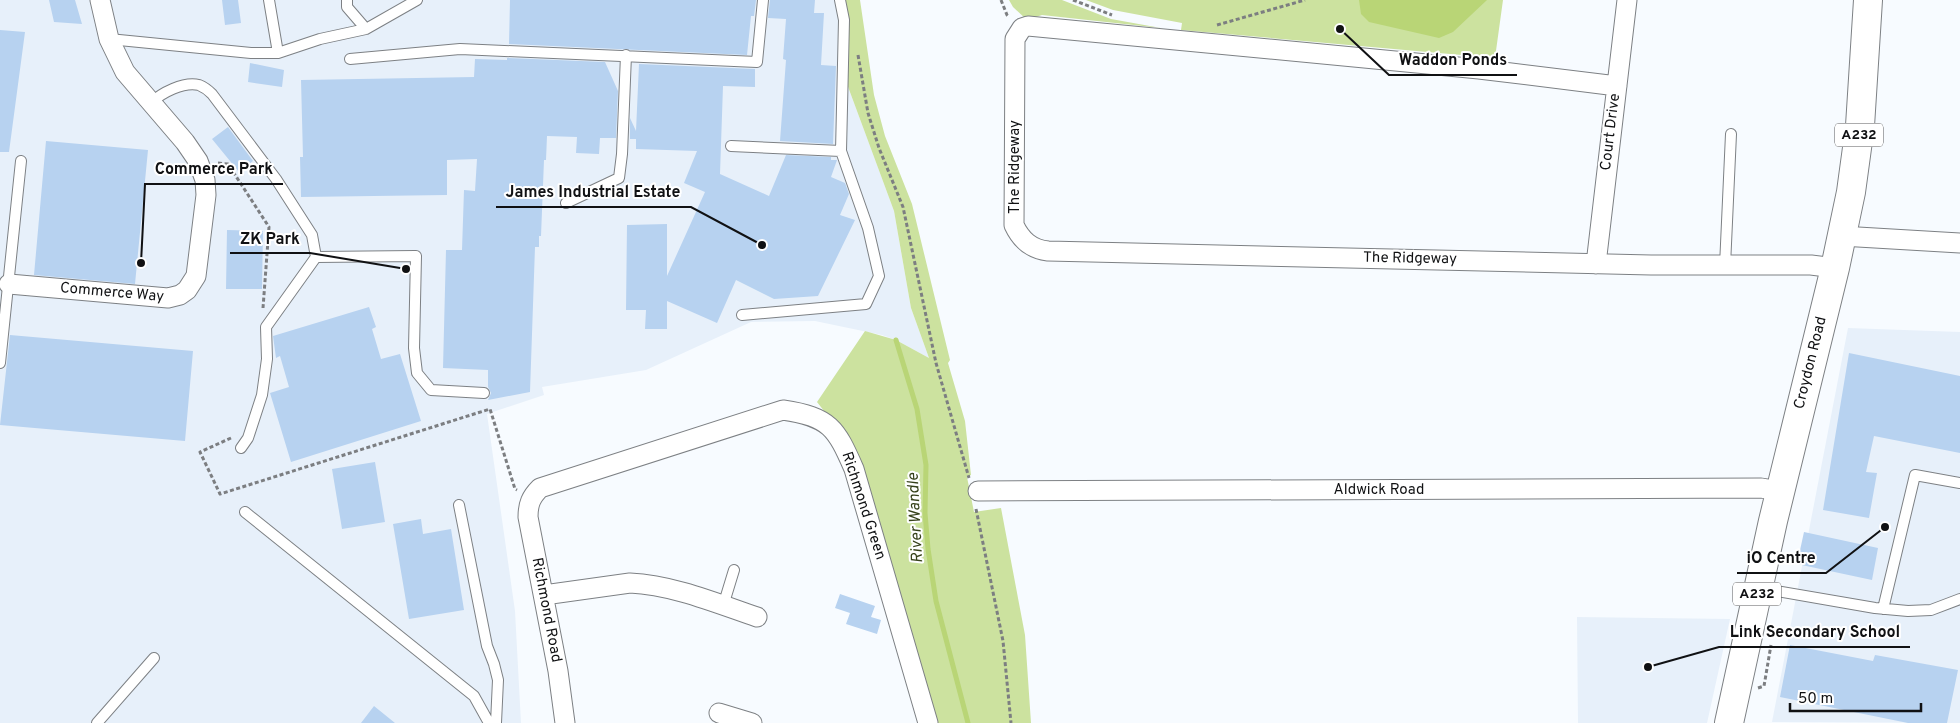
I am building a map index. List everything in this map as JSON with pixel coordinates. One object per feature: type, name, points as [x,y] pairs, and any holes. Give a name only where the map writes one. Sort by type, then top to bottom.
[{"type":"highway","name":"Croydon Road","points":[[1729,723],[1780,491],[1835,268],[1851,192],[1860,126],[1868,0]]},
{"type":"street","name":"Commerce Way","points":[[9,284],[160,298],[180,295],[193,283],[198,263],[206,194],[205,180],[198,161],[185,142],[124,72],[109,39],[100,0]]},
{"type":"street","name":"Court Drive","points":[[1596,264],[1627,0]]},
{"type":"street","name":"The Ridgeway","points":[[1617,86],[1479,69],[1040,26],[1022,28],[1015,39],[1014,225],[1024,240],[1040,250],[1596,264],[1811,265],[1835,268]]},
{"type":"street","points":[[1842,236],[1960,243]]},
{"type":"street","name":"Richmond Green","points":[[531,498],[540,488],[770,413],[783,410],[817,417],[833,430],[844,447],[854,469],[928,723]]},
{"type":"street","name":"Aldwick Road","points":[[975,494],[1761,488],[1780,491]]},
{"type":"street","name":"Richmond Road","points":[[531,498],[528,507],[528,517],[558,671],[565,723]]},
{"type":"street","points":[[544,595],[630,583],[643,584],[671,589],[757,616]]},
{"type":"street","points":[[720,713],[752,723]]},
{"type":"lane","points":[[269,0],[278,53]]},
{"type":"lane","points":[[347,0],[347,7],[366,29]]},
{"type":"lane","points":[[109,39],[251,53],[278,53],[320,39],[366,29],[416,0]]},
{"type":"lane","points":[[350,59],[460,49],[757,62],[763,0]]},
{"type":"lane","points":[[742,315],[866,304],[879,276],[868,228],[842,151],[844,20],[840,0]]},
{"type":"lane","points":[[566,203],[619,178],[622,154],[626,55]]},
{"type":"lane","points":[[151,103],[159,95],[190,84],[205,87],[276,178],[312,234],[316,257],[266,327],[267,359],[262,396],[248,438],[241,448]]},
{"type":"lane","points":[[1725,266],[1731,134]]},
{"type":"lane","points":[[731,146],[842,151]]},
{"type":"lane","points":[[0,363],[21,161]]},
{"type":"lane","points":[[316,257],[416,256],[414,348],[417,373],[431,390],[484,393]]},
{"type":"lane","points":[[1883,609],[1914,475],[1960,483]]},
{"type":"lane","points":[[459,505],[487,646],[498,680],[496,723]]},
{"type":"lane","points":[[245,512],[474,696],[489,723]]},
{"type":"lane","points":[[723,606],[734,570]]},
{"type":"lane","points":[[1758,588],[1883,609],[1908,611],[1931,610],[1960,599]]},
{"type":"lane","points":[[97,723],[154,658]]},
{"type":"path","points":[[1214,26],[1305,0]]},
{"type":"path","points":[[858,48],[868,113],[879,148],[903,207],[936,364],[975,494],[1003,641],[1011,723]]},
{"type":"path","points":[[198,161],[228,164],[269,227],[262,316]]},
{"type":"path","points":[[234,436],[200,452],[220,494],[490,409],[515,489],[531,498]]},
{"type":"shaded area","points":[[0,0],[844,0],[847,84],[894,211],[911,308],[929,358],[896,340],[882,335],[815,321],[751,322],[646,370],[542,387],[544,395],[487,414],[515,611],[521,723],[0,723]]},
{"type":"shaded area","points":[[844,0],[860,0],[874,95],[885,136],[912,204],[950,360],[948,363],[965,421],[971,475],[967,477],[974,512],[1001,508],[1025,635],[1031,723],[931,723],[846,439],[817,402],[865,331],[896,340],[929,358],[911,308],[894,211],[847,84]]},
{"type":"shaded area","points":[[1009,0],[1062,0],[1111,19],[1161,28],[1042,15],[1027,20],[1013,7]]},
{"type":"shaded area","points":[[1086,0],[1503,0],[1495,58],[1181,30],[1182,23],[1113,10]]},
{"type":"shaded area","points":[[1359,0],[1487,0],[1453,32],[1439,38],[1369,22],[1361,14]]},
{"type":"shaded area","points":[[1848,328],[1960,332],[1960,723],[1772,722]]},
{"type":"shaded area","points":[[1577,617],[1730,619],[1707,723],[1578,723]]},
{"type":"building","points":[[49,0],[75,0],[82,24],[54,22]]},
{"type":"building","points":[[222,0],[238,0],[241,23],[225,25]]},
{"type":"building","points":[[510,0],[756,0],[754,16],[751,16],[747,55],[509,44]]},
{"type":"building","points":[[770,0],[815,0],[814,13],[824,13],[821,65],[836,66],[833,144],[780,141],[786,60],[783,59],[786,19],[768,18]]},
{"type":"building","points":[[0,30],[25,32],[9,152],[0,152]]},
{"type":"building","points":[[507,58],[605,62],[618,91],[616,138],[600,138],[599,154],[576,153],[577,137],[547,136],[546,160],[544,160],[541,236],[539,236],[539,247],[535,247],[530,392],[488,400],[491,393],[488,387],[488,370],[443,368],[446,250],[462,250],[464,190],[475,191],[477,159],[447,160],[447,195],[301,197],[300,157],[303,157],[301,80],[474,77],[475,59],[507,60]]},
{"type":"building","points":[[250,63],[284,70],[282,87],[248,82]]},
{"type":"building","points":[[639,64],[755,69],[755,87],[723,86],[720,174],[769,196],[786,155],[831,157],[831,160],[837,160],[831,177],[845,183],[849,194],[840,215],[855,220],[818,296],[774,299],[736,280],[717,323],[667,301],[667,329],[645,329],[646,310],[626,310],[627,225],[667,224],[667,276],[705,192],[684,183],[697,151],[636,149],[636,139],[630,139],[630,118],[636,131]]},
{"type":"building","points":[[228,127],[253,161],[239,172],[212,139]]},
{"type":"building","points":[[46,141],[148,150],[135,284],[34,275]]},
{"type":"building","points":[[227,230],[263,231],[262,289],[226,289]]},
{"type":"building","points":[[369,307],[376,327],[372,329],[381,359],[400,354],[421,421],[291,462],[270,393],[289,387],[280,356],[276,358],[273,336]]},
{"type":"building","points":[[10,335],[193,351],[185,441],[0,425]]},
{"type":"building","points":[[1849,353],[1960,376],[1960,453],[1874,436],[1866,472],[1877,473],[1869,518],[1823,510]]},
{"type":"building","points":[[375,462],[385,522],[342,529],[332,469]]},
{"type":"building","points":[[421,519],[423,534],[451,529],[464,610],[409,619],[393,524]]},
{"type":"building","points":[[1804,532],[1878,548],[1872,580],[1797,564]]},
{"type":"building","points":[[840,594],[875,606],[871,617],[881,620],[877,634],[846,624],[850,613],[835,608]]},
{"type":"building","points":[[1790,645],[1873,661],[1875,655],[1958,670],[1947,723],[1908,723],[1780,697]]},
{"type":"building","points":[[374,706],[395,723],[361,723]]},
{"type":"waterway","name":"River Wandle","points":[[896,340],[917,409],[926,465],[925,513],[936,601],[968,723]]},
{"type":"place","name":"Waddon Ponds","points":[[1340,29]]},
{"type":"place","name":"James Industrial Estate","points":[[762,245]]},
{"type":"place","name":"Commerce Park","points":[[141,263]]},
{"type":"place","name":"ZK Park","points":[[406,269]]},
{"type":"place","name":"iO Centre","points":[[1885,527]]},
{"type":"place","name":"Link Secondary School","points":[[1648,667]]}]
